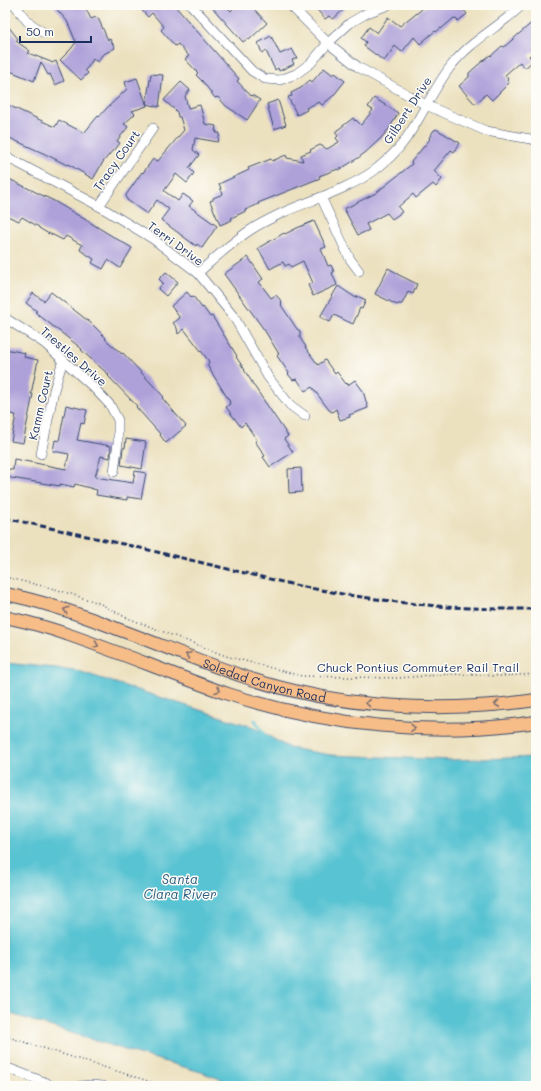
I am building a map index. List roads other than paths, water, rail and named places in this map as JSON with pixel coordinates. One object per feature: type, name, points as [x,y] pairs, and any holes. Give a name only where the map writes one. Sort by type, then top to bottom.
[{"type":"main road","name":"Soledad Canyon Road","points":[[5,594],[48,604],[82,615],[246,677],[306,693],[367,703],[428,707],[490,705],[536,700]]},
{"type":"main road","name":"Soledad Canyon Road","points":[[5,617],[72,636],[228,694],[320,718],[368,725],[464,729],[512,726],[536,722]]},
{"type":"street","points":[[15,5],[28,20],[44,33]]},
{"type":"street","points":[[191,5],[252,71],[265,79],[280,80],[296,74],[311,63],[328,43],[350,22],[388,5]]},
{"type":"street","points":[[290,5],[328,43],[358,67],[426,105],[486,131],[536,140]]},
{"type":"street","name":"Gilbert Drive","points":[[198,273],[226,248],[252,229],[282,213],[356,181],[373,171],[390,158],[405,140],[452,65],[471,45],[514,13],[522,5]]},
{"type":"street","name":"Tracy Court","points":[[99,206],[153,128]]},
{"type":"street","name":"Terri Drive","points":[[5,156],[99,206],[152,239],[198,273],[234,317],[268,378],[290,405],[305,416]]},
{"type":"street","points":[[322,197],[350,259],[359,271]]},
{"type":"street","name":"Trestles Drive","points":[[5,318],[44,343],[93,387],[110,405],[118,420],[118,442],[114,472]]},
{"type":"street","name":"Kamm Court","points":[[41,454],[54,390],[63,360]]},
{"type":"street","points":[[5,1067],[47,1083],[50,1086]]},
{"type":"street","points":[[80,1086],[103,1086]]},
{"type":"water","name":"Santa Clara River","points":[[5,663],[75,670],[253,727],[289,748],[331,755],[452,760],[536,757],[536,1086],[239,1086],[201,1072],[5,1012]]},
{"type":"waterway","points":[[255,720],[266,737]]},
{"type":"railway","points":[[5,518],[132,546],[299,586],[348,595],[447,607],[536,609]]}]
